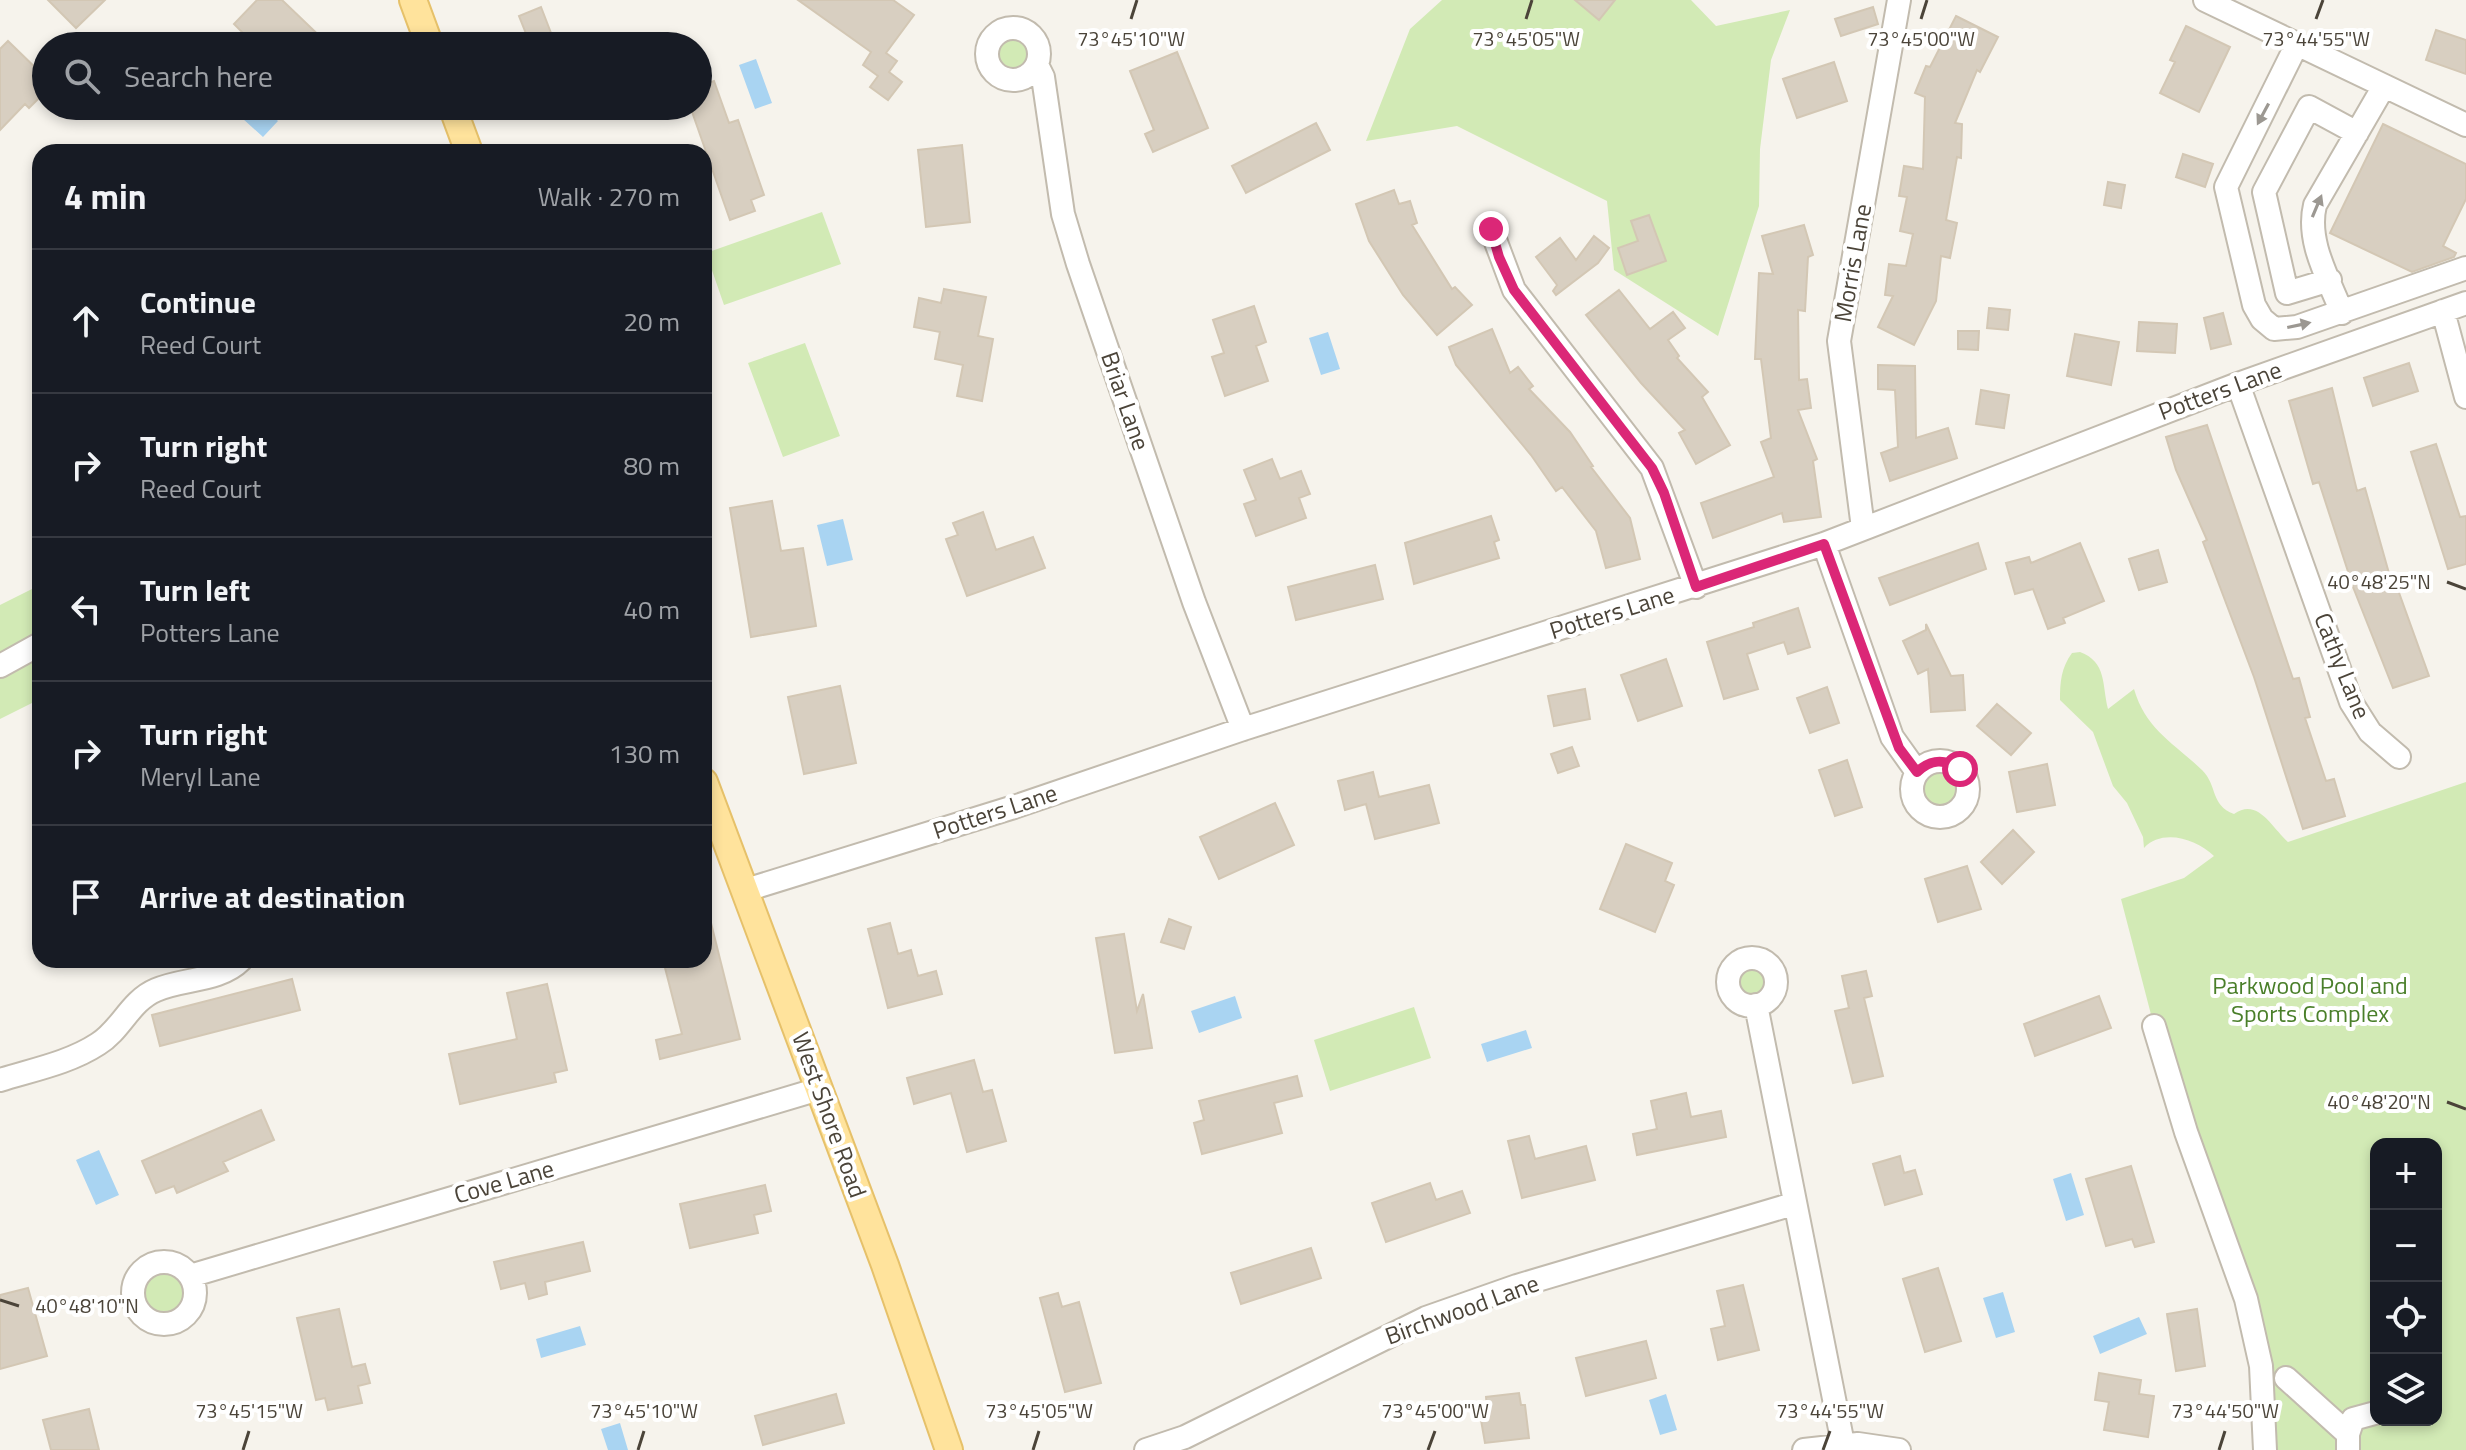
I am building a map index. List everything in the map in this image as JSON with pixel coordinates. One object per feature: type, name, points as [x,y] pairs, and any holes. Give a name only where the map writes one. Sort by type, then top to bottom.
[{"type":"main road","points":[[413,0],[425,32]]},
{"type":"main road","points":[[457,120],[466,144]]},
{"type":"main road","name":"West Shore Road","points":[[712,803],[885,1265],[949,1450]]},
{"type":"street","name":"Morris Lane","points":[[1863,528],[1839,341],[1899,0]]},
{"type":"street","points":[[2205,0],[2466,125]]},
{"type":"street","points":[[2297,44],[2226,187],[2254,305],[2262,319],[2274,329],[2297,327],[2466,268]]},
{"type":"street","name":"Briar Lane","points":[[1037,65],[1043,77],[1063,214],[1078,264],[1194,602],[1243,729]]},
{"type":"street","points":[[2342,313],[2311,223],[2315,205],[2384,86]]},
{"type":"street","points":[[2330,280],[2287,293],[2264,192],[2309,107],[2357,133]]},
{"type":"street","points":[[1491,229],[1514,290],[1652,468],[1664,493],[1696,587]]},
{"type":"street","name":"Potters Lane","points":[[746,890],[1014,807],[1243,729],[1824,544],[2238,384],[2466,303]]},
{"type":"street","points":[[2443,311],[2466,397]]},
{"type":"street","name":"Cathy Lane","points":[[2238,384],[2351,702],[2370,732],[2399,757]]},
{"type":"street","points":[[1824,544],[1892,737],[1917,772]]},
{"type":"street","points":[[0,666],[32,648]]},
{"type":"street","points":[[0,1080],[67,1059],[99,1044],[140,1000],[157,990],[234,968]]},
{"type":"street","points":[[1756,1005],[1843,1444]]},
{"type":"street","points":[[2154,1026],[2186,1132],[2246,1299],[2261,1366],[2265,1450]]},
{"type":"street","name":"Cove Lane","points":[[190,1276],[819,1089]]},
{"type":"street","name":"Birchwood Lane","points":[[1146,1450],[1185,1437],[1426,1318],[1517,1286],[1793,1204]]},
{"type":"street","points":[[2286,1378],[2348,1442]]},
{"type":"street","points":[[1831,1390],[1810,1449],[1843,1444],[1899,1450]]},
{"type":"street","points":[[2348,1442],[2353,1419],[2370,1414]]},
{"type":"green space","points":[[1442,0],[1691,0],[1716,26],[1790,10],[1771,60],[1760,149],[1759,206],[1718,336],[1614,270],[1607,201],[1457,126],[1366,141],[1410,29]]},
{"type":"green space","points":[[1014,34],[1028,40],[1034,54],[1028,68],[1014,74],[1000,68],[994,54],[1000,40]]},
{"type":"green space","points":[[822,212],[841,264],[724,305],[712,270],[712,251]]},
{"type":"green space","points":[[805,343],[840,436],[783,457],[748,363]]},
{"type":"green space","points":[[32,589],[32,703],[0,719],[0,605]]},
{"type":"green space","name":"Parkwood Pool and Sports Complex","points":[[2080,652],[2095,662],[2104,683],[2108,709],[2134,689],[2153,726],[2202,770],[2221,806],[2234,814],[2250,809],[2257,812],[2288,842],[2466,782],[2466,1450],[2265,1450],[2261,1366],[2154,1026],[2121,899],[2184,878],[2214,856],[2198,845],[2179,838],[2160,838],[2144,848],[2143,837],[2127,803],[2113,786],[2093,732],[2060,700],[2065,664],[2072,653]]},
{"type":"green space","points":[[1940,770],[1954,776],[1960,790],[1954,804],[1940,810],[1926,804],[1920,790],[1926,776]]},
{"type":"green space","points":[[1751,962],[1765,968],[1771,982],[1765,996],[1751,1002],[1737,996],[1731,982],[1737,968]]},
{"type":"green space","points":[[1414,1007],[1431,1058],[1330,1091],[1314,1040]]},
{"type":"green space","points":[[164,1272],[178,1278],[184,1292],[178,1306],[164,1312],[150,1306],[144,1292],[150,1278]]},
{"type":"water","points":[[756,59],[772,103],[755,109],[739,65]]},
{"type":"water","points":[[244,120],[277,120],[263,137]]},
{"type":"water","points":[[1328,332],[1340,369],[1321,375],[1309,338]]},
{"type":"water","points":[[843,519],[853,560],[827,566],[817,525]]},
{"type":"water","points":[[1235,996],[1242,1018],[1199,1033],[1191,1011]]},
{"type":"water","points":[[1526,1030],[1532,1048],[1487,1062],[1481,1044]]},
{"type":"water","points":[[99,1150],[119,1195],[96,1205],[76,1160]]},
{"type":"water","points":[[2071,1173],[2084,1215],[2066,1221],[2053,1179]]},
{"type":"water","points":[[2003,1292],[2015,1332],[1996,1338],[1983,1298]]},
{"type":"water","points":[[2139,1317],[2147,1334],[2100,1354],[2093,1336]]},
{"type":"water","points":[[580,1326],[586,1345],[541,1358],[536,1339]]},
{"type":"water","points":[[1666,1394],[1677,1430],[1660,1435],[1649,1400]]},
{"type":"water","points":[[620,1423],[628,1450],[608,1450],[601,1429]]},
{"type":"building","points":[[48,0],[105,0],[76,28]]},
{"type":"building","points":[[257,0],[282,0],[315,32],[242,32],[234,24]]},
{"type":"building","points":[[798,0],[893,0],[914,15],[886,53],[897,61],[889,72],[902,82],[888,100],[870,87],[878,76],[863,65],[871,52]]},
{"type":"building","points":[[1575,0],[1615,0],[1599,20]]},
{"type":"building","points":[[541,7],[551,32],[525,32],[519,16]]},
{"type":"building","points":[[1873,7],[1878,24],[1841,36],[1835,19]]},
{"type":"building","points":[[1956,16],[1998,37],[1980,72],[1977,70],[1955,123],[1962,124],[1961,158],[1957,157],[1946,220],[1957,223],[1950,258],[1941,256],[1936,301],[1914,345],[1878,327],[1893,296],[1885,295],[1889,264],[1906,266],[1913,234],[1900,231],[1907,197],[1899,196],[1904,166],[1923,169],[1925,97],[1915,93],[1926,66],[1930,67]]},
{"type":"building","points":[[2186,26],[2230,47],[2199,112],[2160,93],[2175,62],[2170,60]]},
{"type":"building","points":[[2436,30],[2466,40],[2466,74],[2426,60]]},
{"type":"building","points":[[8,41],[32,64],[32,105],[29,108],[25,104],[0,130],[0,49]]},
{"type":"building","points":[[1177,52],[1208,128],[1153,152],[1145,134],[1154,130],[1130,71]]},
{"type":"building","points":[[1834,62],[1847,101],[1797,118],[1783,79]]},
{"type":"building","points":[[712,82],[729,123],[738,120],[764,195],[751,200],[755,211],[730,220],[712,169],[712,144],[703,144],[695,120],[712,120]]},
{"type":"building","points":[[1316,123],[1330,150],[1246,193],[1232,166]]},
{"type":"building","points":[[2383,124],[2466,164],[2466,199],[2443,246],[2456,253],[2454,257],[2412,272],[2330,233]]},
{"type":"building","points":[[962,145],[970,222],[926,227],[918,150]]},
{"type":"building","points":[[2183,154],[2213,164],[2205,187],[2176,177]]},
{"type":"building","points":[[2108,182],[2125,185],[2121,208],[2104,205]]},
{"type":"building","points":[[1394,190],[1399,204],[1410,201],[1417,223],[1412,225],[1452,289],[1455,287],[1472,305],[1437,335],[1403,295],[1369,241],[1356,204]]},
{"type":"building","points":[[1649,215],[1666,261],[1627,275],[1618,248],[1638,241],[1631,221]]},
{"type":"building","points":[[1804,225],[1813,255],[1808,257],[1805,311],[1798,310],[1799,380],[1807,379],[1811,408],[1798,410],[1817,459],[1813,461],[1821,517],[1784,522],[1782,513],[1713,538],[1701,503],[1774,477],[1761,442],[1771,438],[1761,359],[1755,359],[1759,273],[1773,274],[1762,236]]},
{"type":"building","points":[[1594,236],[1609,248],[1598,263],[1556,295],[1553,291],[1557,285],[1536,257],[1560,238],[1576,260]]},
{"type":"building","points":[[944,289],[986,297],[978,336],[993,339],[982,401],[957,396],[963,365],[935,359],[940,332],[914,327],[919,298],[941,303]]},
{"type":"building","points":[[1619,290],[1650,329],[1673,312],[1685,328],[1668,340],[1679,356],[1677,358],[1708,392],[1702,397],[1730,445],[1696,464],[1679,433],[1685,430],[1641,383],[1586,315]]},
{"type":"building","points":[[1254,306],[1266,342],[1256,346],[1268,381],[1225,396],[1212,357],[1224,353],[1213,320]]},
{"type":"building","points":[[1989,308],[2010,310],[2008,330],[1987,328]]},
{"type":"building","points":[[2223,313],[2231,344],[2211,349],[2204,318]]},
{"type":"building","points":[[2139,322],[2177,324],[2175,353],[2137,351]]},
{"type":"building","points":[[1492,329],[1510,373],[1518,367],[1533,386],[1529,389],[1570,432],[1591,467],[1630,518],[1640,559],[1606,568],[1596,531],[1562,487],[1556,491],[1531,455],[1456,365],[1449,347]]},
{"type":"building","points":[[1958,331],[1979,331],[1978,350],[1958,349]]},
{"type":"building","points":[[2075,334],[2119,342],[2111,385],[2067,376]]},
{"type":"building","points":[[2409,363],[2418,391],[2373,406],[2364,378]]},
{"type":"building","points":[[1878,365],[1915,366],[1916,438],[1948,428],[1957,458],[1890,481],[1881,453],[1898,447],[1895,390],[1878,389]]},
{"type":"building","points":[[2332,388],[2357,491],[2365,488],[2394,591],[2398,590],[2429,676],[2393,688],[2353,587],[2319,482],[2313,484],[2289,401]]},
{"type":"building","points":[[1981,390],[2009,395],[2004,428],[1976,424]]},
{"type":"building","points":[[2207,425],[2293,679],[2299,678],[2310,717],[2305,718],[2326,781],[2334,779],[2345,816],[2303,829],[2254,677],[2203,542],[2207,540],[2176,470],[2166,437]]},
{"type":"building","points":[[2436,444],[2460,517],[2466,516],[2466,564],[2448,569],[2411,452]]},
{"type":"building","points":[[1272,459],[1280,479],[1301,471],[1310,494],[1299,498],[1306,518],[1256,536],[1244,504],[1256,500],[1244,470]]},
{"type":"building","points":[[772,501],[781,551],[803,548],[816,626],[751,637],[730,508]]},
{"type":"building","points":[[983,512],[996,550],[1033,537],[1045,568],[967,596],[946,539],[958,535],[953,523]]},
{"type":"building","points":[[1491,516],[1499,540],[1494,542],[1499,558],[1414,584],[1405,543]]},
{"type":"building","points":[[1978,543],[1986,569],[1890,605],[1879,578]]},
{"type":"building","points":[[2080,543],[2104,601],[2063,618],[2065,623],[2048,629],[2033,589],[2015,594],[2006,563],[2029,557],[2031,563]]},
{"type":"building","points":[[2158,550],[2167,582],[2139,590],[2129,559]]},
{"type":"building","points":[[1375,565],[1383,599],[1296,620],[1288,587]]},
{"type":"building","points":[[1798,608],[1810,647],[1788,654],[1784,642],[1747,654],[1758,689],[1724,699],[1707,642]]},
{"type":"building","points":[[1926,624],[1951,676],[1963,675],[1965,710],[1931,712],[1928,669],[1918,674],[1903,641],[1926,630]]},
{"type":"building","points":[[1666,659],[1682,706],[1638,721],[1621,675]]},
{"type":"building","points":[[840,686],[856,763],[804,774],[788,697]]},
{"type":"building","points":[[1827,687],[1839,723],[1810,733],[1797,698]]},
{"type":"building","points":[[1585,689],[1590,719],[1554,726],[1548,696]]},
{"type":"building","points":[[1997,704],[2031,733],[2011,755],[1977,726]]},
{"type":"building","points":[[1572,747],[1579,766],[1558,773],[1551,754]]},
{"type":"building","points":[[1847,760],[1862,807],[1835,816],[1819,770]]},
{"type":"building","points":[[2047,764],[2055,805],[2017,812],[2009,772]]},
{"type":"building","points":[[1373,772],[1379,797],[1429,785],[1439,823],[1375,839],[1366,804],[1345,810],[1338,781]]},
{"type":"building","points":[[1275,803],[1294,845],[1219,879],[1200,837]]},
{"type":"building","points":[[2013,830],[2034,852],[2002,884],[1981,862]]},
{"type":"building","points":[[1626,844],[1672,863],[1665,881],[1674,885],[1655,932],[1600,909]]},
{"type":"building","points":[[1967,866],[1981,909],[1938,922],[1925,879]]},
{"type":"building","points":[[1169,919],[1191,927],[1184,949],[1161,942]]},
{"type":"building","points":[[890,923],[898,954],[911,950],[918,976],[936,971],[942,994],[888,1008],[868,929]]},
{"type":"building","points":[[712,927],[740,1039],[660,1059],[656,1040],[682,1034],[665,968],[712,968]]},
{"type":"building","points":[[1124,934],[1137,1011],[1143,994],[1152,1048],[1115,1053],[1096,938]]},
{"type":"building","points":[[1866,971],[1872,996],[1864,998],[1883,1076],[1853,1083],[1835,1011],[1849,1008],[1842,976]]},
{"type":"building","points":[[292,979],[300,1010],[160,1046],[152,1015]]},
{"type":"building","points":[[547,984],[567,1070],[554,1073],[556,1082],[460,1104],[449,1054],[517,1039],[507,993]]},
{"type":"building","points":[[2099,996],[2111,1028],[2035,1056],[2024,1024]]},
{"type":"building","points":[[974,1060],[983,1092],[992,1090],[1006,1141],[967,1152],[951,1093],[914,1104],[907,1078]]},
{"type":"building","points":[[1297,1076],[1302,1096],[1274,1103],[1282,1133],[1202,1154],[1194,1123],[1204,1120],[1199,1101]]},
{"type":"building","points":[[1686,1093],[1691,1117],[1721,1111],[1726,1137],[1637,1155],[1633,1134],[1657,1129],[1651,1101]]},
{"type":"building","points":[[261,1110],[274,1140],[223,1162],[228,1171],[177,1193],[174,1186],[156,1193],[142,1161]]},
{"type":"building","points":[[1529,1136],[1535,1159],[1586,1146],[1595,1180],[1522,1198],[1508,1141]]},
{"type":"building","points":[[1900,1156],[1904,1173],[1915,1170],[1922,1194],[1885,1205],[1873,1164]]},
{"type":"building","points":[[2131,1166],[2154,1242],[2135,1247],[2132,1239],[2106,1246],[2086,1179]]},
{"type":"building","points":[[1430,1183],[1436,1200],[1462,1191],[1470,1213],[1386,1242],[1372,1203]]},
{"type":"building","points":[[765,1185],[771,1211],[754,1215],[758,1233],[690,1248],[680,1204]]},
{"type":"building","points":[[583,1242],[590,1271],[545,1282],[547,1294],[529,1299],[525,1283],[501,1289],[494,1262]]},
{"type":"building","points":[[1311,1248],[1321,1278],[1241,1304],[1231,1273]]},
{"type":"building","points":[[1938,1268],[1961,1341],[1925,1352],[1903,1279]]},
{"type":"building","points":[[1743,1285],[1759,1350],[1718,1360],[1711,1329],[1725,1326],[1717,1291]]},
{"type":"building","points":[[28,1288],[47,1356],[0,1369],[0,1295]]},
{"type":"building","points":[[1058,1293],[1062,1307],[1079,1302],[1101,1383],[1065,1392],[1040,1298]]},
{"type":"building","points":[[339,1309],[352,1367],[365,1364],[370,1383],[358,1386],[362,1403],[328,1410],[325,1398],[316,1400],[297,1318]]},
{"type":"building","points":[[2197,1309],[2205,1366],[2176,1371],[2167,1314]]},
{"type":"building","points":[[1646,1341],[1656,1378],[1586,1396],[1576,1358]]},
{"type":"building","points":[[2099,1373],[2141,1380],[2139,1394],[2154,1396],[2148,1437],[2104,1430],[2109,1402],[2095,1400]]},
{"type":"building","points":[[1519,1393],[1521,1405],[1525,1405],[1529,1438],[1485,1443],[1481,1420],[1488,1419],[1486,1397]]},
{"type":"building","points":[[836,1394],[844,1423],[763,1445],[755,1416]]},
{"type":"building","points":[[89,1409],[99,1450],[51,1450],[43,1420]]},
{"type":"route","points":[[1491,229],[1514,290],[1652,468],[1664,493],[1696,587],[1824,544],[1892,737],[1917,772],[1933,762],[1942,761],[1960,769]]}]
